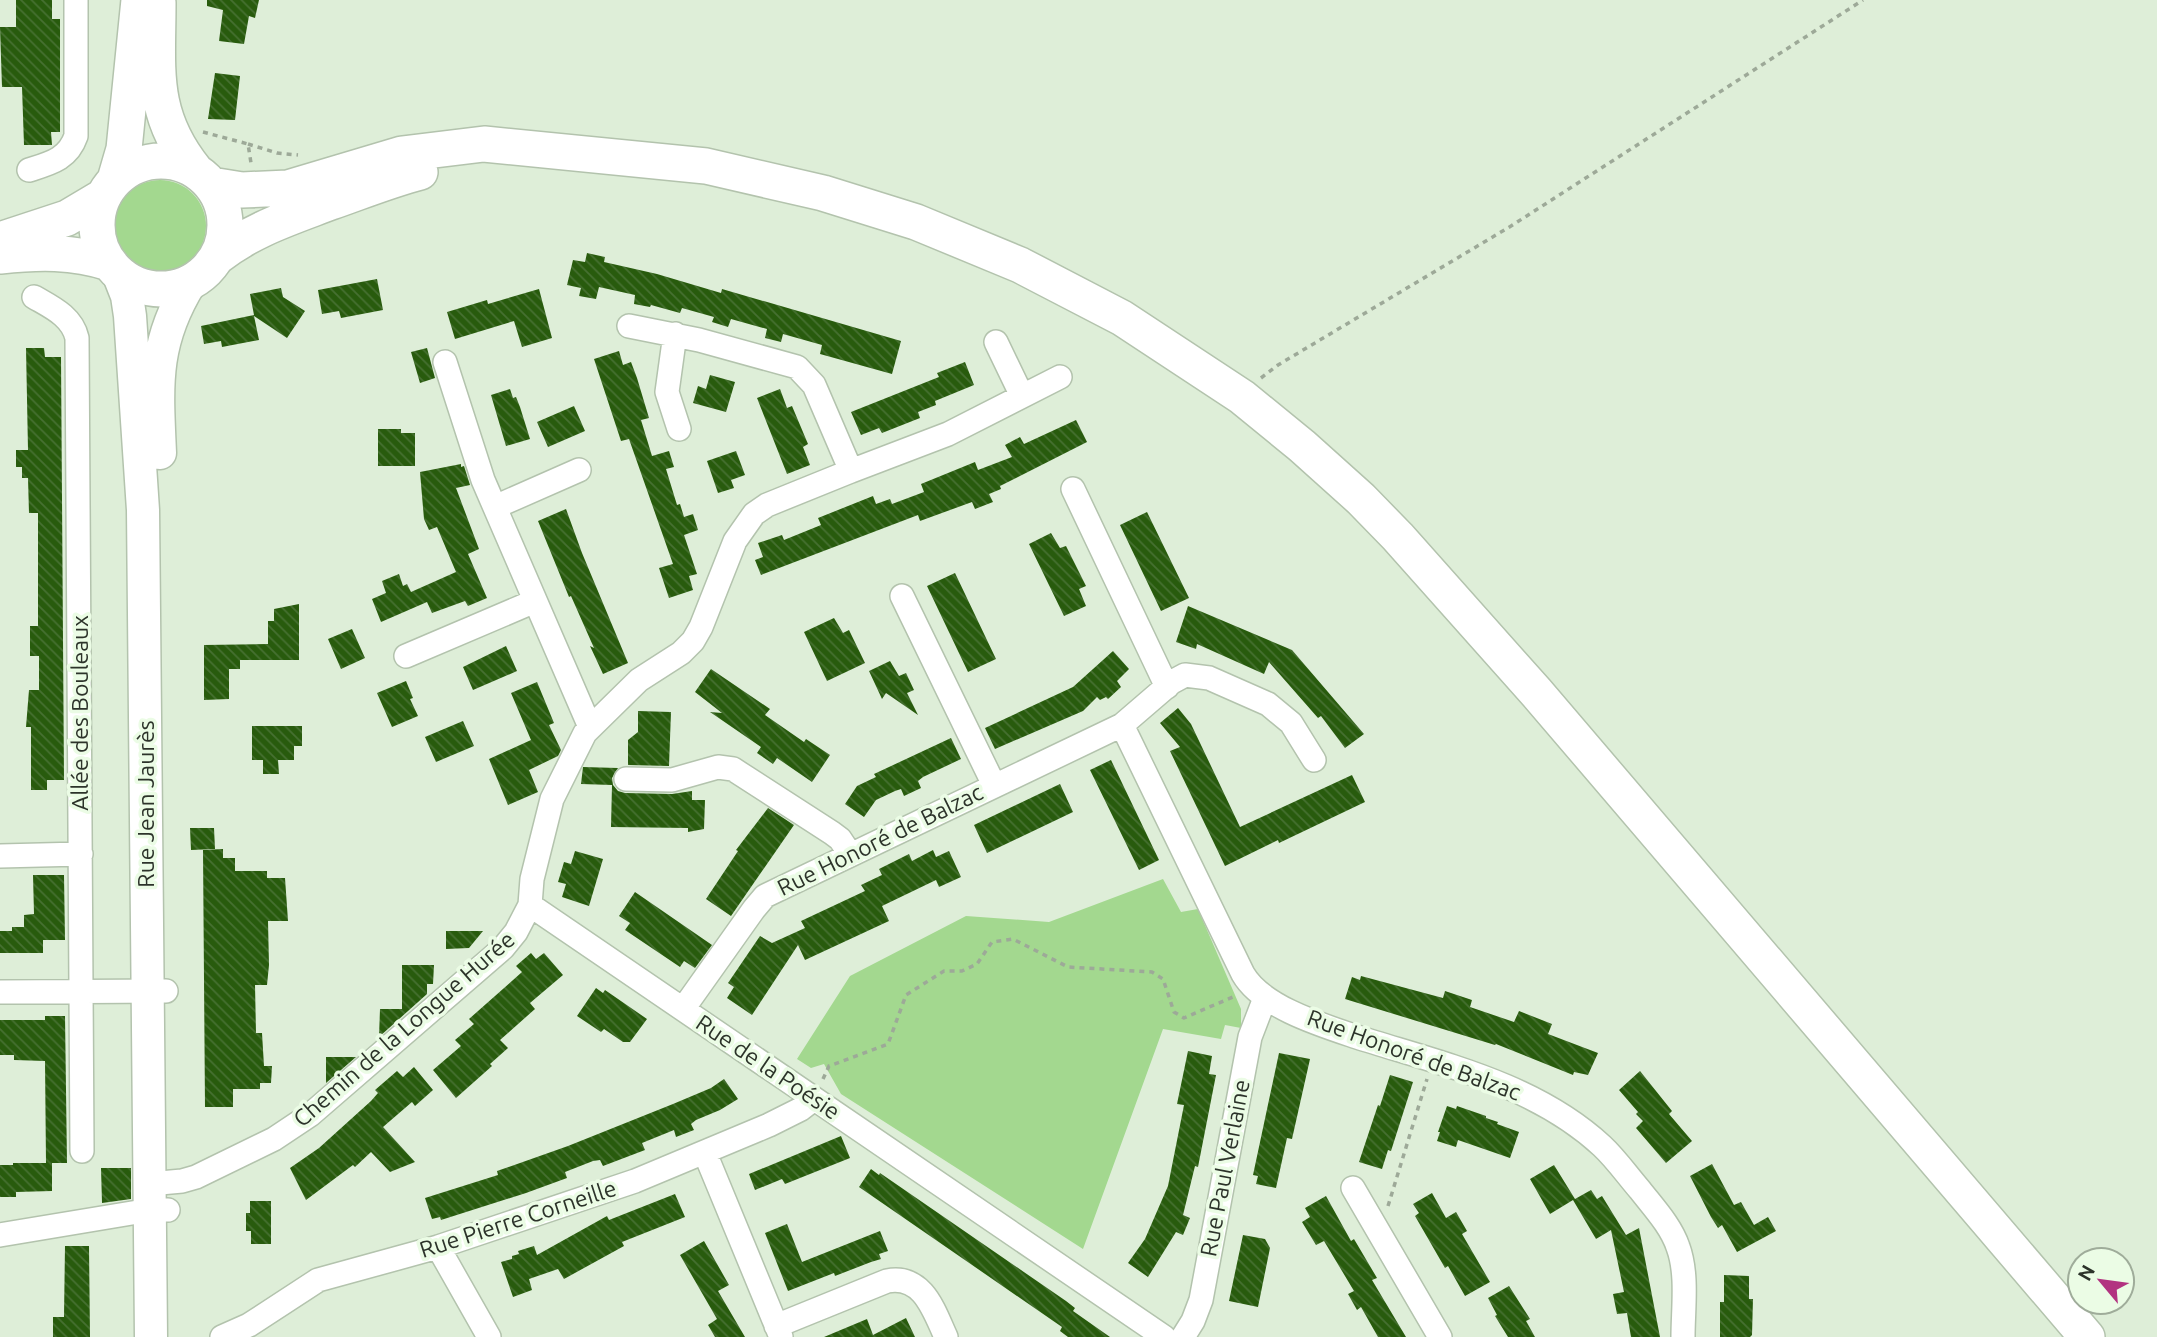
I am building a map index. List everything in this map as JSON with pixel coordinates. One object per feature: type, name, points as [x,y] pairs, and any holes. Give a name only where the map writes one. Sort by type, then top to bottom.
[{"type":"main road","points":[[113,268],[100,246],[98,214],[124,149],[139,0]]},
{"type":"main road","points":[[158,0],[160,104],[172,138],[221,201],[226,220],[224,239],[217,257]]},
{"type":"main road","points":[[0,240],[67,218],[135,166],[153,161],[172,161],[203,177],[242,190],[288,188],[386,158],[470,144],[501,145],[640,158],[728,170],[823,193],[916,222],[1011,261],[1081,295],[1155,339],[1242,397],[1361,499],[1450,593],[2087,1337]]},
{"type":"main road","points":[[0,256],[59,253],[83,255],[113,268],[134,283],[152,289],[171,289],[190,283],[205,272],[217,257],[249,234],[413,174],[480,160],[568,153]]},
{"type":"main road","name":"Rue Jean Jaurès","points":[[113,268],[127,296],[130,316],[143,499],[157,991],[159,1197],[169,1337]]},
{"type":"main road","name":"Rue Jean Jaurès","points":[[157,991],[162,537],[158,385],[160,352],[165,331],[176,305],[190,283]]},
{"type":"main road","name":"Rue Jean Jaurès","points":[[150,1337],[159,1197]]},
{"type":"street","points":[[29,170],[54,162],[65,155],[76,136],[76,0]]},
{"type":"street","name":"Allée des Bouleaux","points":[[34,297],[67,319],[78,338],[82,1151]]},
{"type":"street","points":[[629,326],[675,334],[789,364],[804,372],[814,384],[850,471]]},
{"type":"street","points":[[675,334],[667,392],[679,429]]},
{"type":"street","points":[[996,342],[1022,396]]},
{"type":"street","points":[[445,362],[476,460],[590,727]]},
{"type":"street","points":[[530,905],[532,879],[552,799],[576,748],[590,727],[639,680],[681,653],[693,641],[738,535],[754,514],[767,505],[948,434],[1060,377]]},
{"type":"street","points":[[495,507],[579,470]]},
{"type":"street","points":[[1073,489],[1167,687],[1178,678],[1192,675],[1209,678],[1257,698],[1277,710],[1291,723],[1314,760]]},
{"type":"street","points":[[902,596],[994,785]]},
{"type":"street","points":[[406,656],[535,601]]},
{"type":"street","name":"Rue Honoré de Balzac","points":[[683,1009],[760,901],[774,891],[1122,725],[1167,687]]},
{"type":"street","points":[[1122,725],[1242,974],[1259,993]]},
{"type":"street","points":[[626,779],[672,780],[718,766],[733,769],[832,833],[840,839],[850,854]]},
{"type":"street","points":[[0,856],[80,855]]},
{"type":"street","name":"Rue de la Poésie","points":[[530,905],[1164,1337]]},
{"type":"street","name":"Chemin de la Longue Hurée","points":[[0,1235],[159,1197],[274,1139],[310,1115],[503,948],[516,932],[530,905]]},
{"type":"street","points":[[0,992],[157,991]]},
{"type":"street","name":"Rue Honoré de Balzac","points":[[1259,993],[1328,1027],[1504,1085],[1539,1101],[1572,1121],[1611,1155],[1660,1216],[1678,1247],[1683,1280],[1683,1337]]},
{"type":"street","name":"Rue Paul Verlaine","points":[[1183,1337],[1201,1300],[1259,993]]},
{"type":"street","name":"Rue Pierre Corneille","points":[[222,1337],[249,1325],[318,1280],[438,1247],[635,1181],[794,1113],[814,1099]]},
{"type":"street","points":[[705,1153],[778,1332],[887,1281],[900,1280],[914,1284],[923,1293],[946,1337]]},
{"type":"street","points":[[1353,1188],[1440,1337]]},
{"type":"street","points":[[438,1247],[489,1337]]},
{"type":"path","points":[[1242,397],[1278,365],[1511,226],[1864,0]]},
{"type":"path","points":[[201,131],[248,144],[251,169]]},
{"type":"path","points":[[814,1099],[829,1066],[888,1044],[906,995],[944,971],[962,971],[977,964],[992,942],[1013,939],[1068,967],[1152,972],[1163,979],[1174,1012],[1184,1018],[1259,993]]},
{"type":"path","points":[[1379,1232],[1433,1061]]},
{"type":"green space","points":[[151,180],[169,180],[186,187],[199,200],[206,217],[206,235],[199,252],[186,265],[169,272],[151,272],[134,265],[121,252],[114,235],[114,217],[121,200],[134,187]]},
{"type":"green space","points":[[1163,879],[1181,912],[1198,909],[1241,1009],[1241,1028],[1225,1025],[1221,1039],[1163,1029],[1083,1249],[841,1094],[824,1064],[811,1068],[797,1059],[850,976],[966,916],[1049,922]]},
{"type":"building","points":[[16,0],[52,0],[52,19],[60,19],[60,132],[51,132],[52,145],[24,145],[22,87],[2,87],[0,27],[16,27]]},
{"type":"building","points":[[207,0],[259,0],[255,18],[249,16],[244,44],[219,41],[223,10],[207,6]]},
{"type":"building","points":[[215,73],[240,76],[235,120],[208,119]]},
{"type":"building","points":[[587,253],[605,257],[604,262],[721,293],[722,289],[901,341],[892,374],[820,354],[822,345],[783,334],[781,342],[765,338],[767,329],[731,319],[728,327],[712,322],[714,317],[682,308],[680,313],[651,305],[634,304],[635,295],[599,287],[596,299],[579,296],[581,288],[567,285],[573,260],[585,262]]},
{"type":"building","points":[[377,279],[383,310],[341,318],[339,311],[322,314],[318,290]]},
{"type":"building","points":[[281,288],[283,297],[305,311],[287,338],[254,316],[259,340],[222,347],[221,341],[204,344],[201,326],[254,315],[250,294]]},
{"type":"building","points":[[539,289],[552,338],[522,347],[514,321],[455,339],[447,312],[487,300],[488,304]]},
{"type":"building","points":[[26,348],[44,348],[45,357],[61,357],[64,780],[47,780],[47,790],[31,790],[31,727],[26,727],[29,690],[39,690],[39,656],[30,656],[30,626],[38,626],[38,513],[29,513],[28,478],[22,478],[22,467],[16,467],[16,450],[28,450]]},
{"type":"building","points":[[427,348],[435,378],[420,383],[411,352]]},
{"type":"building","points":[[619,351],[623,365],[631,362],[637,378],[649,418],[641,420],[652,456],[669,451],[674,467],[666,469],[677,505],[680,504],[684,517],[693,514],[698,530],[684,535],[697,574],[689,576],[693,590],[669,598],[659,568],[673,564],[629,439],[621,441],[594,359]]},
{"type":"building","points":[[965,362],[974,385],[935,401],[936,405],[918,412],[920,418],[882,433],[879,428],[861,435],[851,412],[939,377],[937,373]]},
{"type":"building","points":[[710,375],[735,382],[726,412],[693,403],[698,386],[706,389]]},
{"type":"building","points":[[510,389],[520,407],[530,439],[506,446],[491,395]]},
{"type":"building","points":[[780,389],[787,408],[792,406],[808,444],[803,447],[810,465],[787,474],[757,398]]},
{"type":"building","points":[[574,406],[585,431],[548,447],[537,422]]},
{"type":"building","points":[[1076,420],[1087,442],[1000,486],[1001,489],[989,494],[993,502],[975,509],[972,502],[920,521],[918,515],[761,575],[755,560],[763,557],[758,543],[782,535],[784,540],[821,525],[818,518],[873,496],[876,504],[890,499],[892,504],[924,492],[921,484],[975,462],[978,470],[1012,457],[1005,445],[1020,437],[1024,444]]},
{"type":"building","points":[[378,429],[401,429],[401,433],[415,433],[415,466],[378,466]]},
{"type":"building","points":[[736,451],[745,475],[731,480],[734,488],[718,493],[707,461]]},
{"type":"building","points":[[461,464],[470,485],[456,488],[479,549],[468,554],[487,598],[468,606],[465,601],[432,613],[427,602],[381,622],[372,599],[386,593],[382,581],[399,574],[403,586],[407,584],[411,592],[456,572],[437,527],[429,530],[424,519],[420,472]]},
{"type":"building","points":[[566,509],[628,663],[603,674],[538,521]]},
{"type":"building","points":[[1147,512],[1189,598],[1161,611],[1120,525]]},
{"type":"building","points":[[1051,533],[1060,548],[1066,546],[1086,586],[1079,589],[1086,606],[1064,616],[1029,544]]},
{"type":"building","points":[[955,573],[996,659],[968,672],[927,586]]},
{"type":"building","points":[[299,604],[299,660],[240,660],[240,669],[229,669],[229,699],[204,700],[204,645],[268,644],[268,621],[274,621],[274,609]]},
{"type":"building","points":[[1188,606],[1292,650],[1364,734],[1345,748],[1321,716],[1318,718],[1269,662],[1264,674],[1197,644],[1196,649],[1176,642]]},
{"type":"building","points":[[834,618],[843,633],[849,630],[865,663],[827,681],[804,632]]},
{"type":"building","points":[[352,629],[365,658],[341,669],[328,639]]},
{"type":"building","points":[[506,646],[517,671],[473,690],[463,667]]},
{"type":"building","points":[[1113,651],[1129,669],[1117,681],[1121,687],[1108,699],[1106,697],[1100,700],[1097,697],[1083,711],[995,749],[985,728],[1073,687]]},
{"type":"building","points":[[890,661],[899,676],[906,673],[914,690],[907,693],[918,715],[886,693],[882,699],[869,671]]},
{"type":"building","points":[[711,669],[770,709],[765,715],[804,742],[806,739],[830,755],[812,782],[777,758],[773,764],[757,753],[761,747],[710,712],[722,713],[695,692]]},
{"type":"building","points":[[406,681],[418,716],[392,727],[377,693]]},
{"type":"building","points":[[537,682],[554,723],[549,725],[561,750],[558,756],[529,770],[538,792],[508,805],[489,759],[531,740],[511,693]]},
{"type":"building","points":[[1178,708],[1191,724],[1240,827],[1352,775],[1365,802],[1225,866],[1170,751],[1180,747],[1160,723]]},
{"type":"building","points":[[638,711],[671,712],[669,766],[628,765],[628,740],[638,732]]},
{"type":"building","points":[[463,721],[474,746],[436,762],[425,737]]},
{"type":"building","points":[[252,726],[302,726],[302,746],[294,746],[294,760],[278,760],[279,774],[263,774],[263,760],[252,760]]},
{"type":"building","points":[[951,738],[961,759],[923,777],[918,781],[921,788],[904,796],[901,789],[876,800],[864,817],[845,804],[857,786],[876,777],[874,774]]},
{"type":"building","points":[[1111,760],[1159,860],[1139,870],[1090,770]]},
{"type":"building","points":[[583,767],[618,768],[612,778],[613,785],[618,791],[625,793],[672,794],[692,791],[692,800],[705,800],[704,829],[688,832],[688,828],[611,827],[612,785],[581,784]]},
{"type":"building","points":[[1060,784],[1073,812],[987,853],[974,825]]},
{"type":"building","points":[[768,808],[794,825],[731,916],[706,899],[738,851],[736,850]]},
{"type":"building","points":[[190,828],[214,828],[215,849],[191,850]]},
{"type":"building","points":[[223,849],[223,858],[235,858],[235,871],[267,871],[267,878],[285,878],[288,921],[268,921],[267,985],[255,985],[256,1033],[262,1033],[264,1066],[272,1066],[271,1083],[260,1083],[260,1089],[233,1089],[233,1107],[205,1107],[203,850]]},
{"type":"building","points":[[933,850],[936,857],[949,851],[961,877],[939,887],[936,880],[882,906],[889,921],[805,960],[798,945],[752,1015],[727,998],[734,987],[728,983],[760,936],[772,943],[805,928],[801,921],[865,891],[861,885],[882,875],[879,869],[909,854],[912,861]]},
{"type":"building","points":[[575,851],[603,859],[589,906],[562,897],[566,884],[558,882],[564,862],[571,864]]},
{"type":"building","points":[[33,875],[64,875],[65,940],[43,940],[43,953],[0,953],[0,931],[24,927],[24,915],[34,914]]},
{"type":"building","points":[[635,892],[712,945],[695,968],[684,961],[680,967],[625,930],[630,923],[619,916]]},
{"type":"building","points":[[446,931],[483,931],[469,948],[446,949]]},
{"type":"building","points":[[531,953],[536,959],[544,953],[563,975],[530,1003],[535,1009],[500,1040],[508,1048],[456,1098],[433,1070],[461,1046],[455,1040],[474,1024],[469,1019],[522,972],[516,966]]},
{"type":"building","points":[[402,965],[434,965],[433,984],[427,984],[427,994],[379,1037],[380,1009],[402,1009]]},
{"type":"building","points":[[1361,976],[1443,998],[1445,991],[1472,1000],[1470,1007],[1514,1022],[1519,1011],[1552,1024],[1548,1034],[1598,1053],[1588,1075],[1574,1072],[1573,1075],[1496,1044],[1345,999],[1352,977],[1360,980]]},
{"type":"building","points":[[596,988],[603,993],[605,990],[647,1019],[630,1042],[623,1042],[604,1029],[601,1032],[577,1016]]},
{"type":"building","points":[[45,1016],[65,1016],[67,1163],[46,1163],[45,1061],[14,1060],[14,1055],[0,1055],[0,1020],[45,1020]]},
{"type":"building","points":[[1188,1051],[1212,1056],[1209,1074],[1216,1075],[1198,1167],[1195,1166],[1183,1215],[1190,1218],[1183,1235],[1176,1232],[1148,1277],[1128,1263],[1145,1239],[1168,1186],[1184,1105],[1177,1104]]},
{"type":"building","points":[[1279,1053],[1310,1059],[1292,1139],[1287,1138],[1276,1188],[1256,1184],[1258,1176],[1253,1175]]},
{"type":"building","points":[[326,1057],[356,1057],[326,1083]]},
{"type":"building","points":[[414,1067],[433,1090],[415,1106],[412,1102],[383,1127],[415,1162],[390,1172],[371,1152],[355,1167],[353,1165],[306,1200],[290,1168],[319,1148],[371,1101],[378,1093],[375,1090],[397,1071],[403,1077]]},
{"type":"building","points":[[1640,1071],[1672,1111],[1669,1114],[1692,1141],[1666,1163],[1636,1128],[1643,1121],[1619,1090]]},
{"type":"building","points":[[1390,1075],[1413,1082],[1391,1151],[1388,1150],[1382,1169],[1359,1162]]},
{"type":"building","points":[[724,1079],[738,1099],[696,1120],[691,1124],[694,1130],[676,1137],[674,1130],[642,1143],[645,1150],[603,1166],[600,1160],[593,1161],[565,1172],[567,1178],[526,1193],[441,1220],[440,1217],[432,1219],[425,1198],[498,1175],[497,1171],[673,1104],[711,1088]]},
{"type":"building","points":[[1447,1106],[1456,1109],[1457,1106],[1486,1116],[1498,1122],[1497,1124],[1519,1132],[1510,1158],[1458,1140],[1456,1147],[1437,1141]]},
{"type":"building","points":[[841,1136],[850,1158],[785,1184],[782,1179],[755,1190],[749,1174]]},
{"type":"building","points":[[52,1163],[52,1191],[16,1192],[16,1197],[0,1197],[0,1165]]},
{"type":"building","points":[[1712,1164],[1734,1205],[1741,1202],[1754,1225],[1768,1217],[1776,1231],[1737,1252],[1722,1225],[1718,1228],[1711,1217],[1690,1176]]},
{"type":"building","points":[[1554,1165],[1575,1199],[1591,1190],[1597,1199],[1602,1196],[1626,1235],[1639,1228],[1660,1337],[1631,1337],[1627,1313],[1617,1314],[1613,1294],[1624,1292],[1611,1230],[1596,1239],[1573,1200],[1550,1214],[1530,1179]]},
{"type":"building","points":[[101,1168],[131,1168],[131,1199],[102,1203]]},
{"type":"building","points":[[871,1169],[1066,1301],[1075,1308],[1073,1311],[1110,1337],[1068,1337],[1060,1331],[1062,1327],[859,1187]]},
{"type":"building","points":[[1432,1193],[1446,1218],[1456,1212],[1467,1231],[1462,1234],[1490,1282],[1465,1296],[1448,1266],[1445,1268],[1415,1216],[1419,1213],[1413,1204]]},
{"type":"building","points":[[675,1194],[685,1217],[622,1242],[624,1246],[564,1279],[558,1269],[529,1279],[532,1290],[513,1297],[501,1262],[512,1259],[512,1256],[519,1254],[518,1251],[534,1246],[537,1255],[607,1216],[609,1220]]},
{"type":"building","points":[[1326,1196],[1351,1241],[1354,1239],[1377,1278],[1372,1280],[1406,1337],[1378,1337],[1361,1307],[1357,1310],[1348,1294],[1354,1291],[1324,1241],[1316,1245],[1302,1222],[1310,1217],[1305,1208]]},
{"type":"building","points":[[250,1201],[271,1201],[271,1244],[251,1244],[251,1231],[246,1231],[246,1213],[250,1213]]},
{"type":"building","points":[[787,1224],[802,1262],[880,1231],[888,1251],[879,1254],[881,1259],[788,1291],[765,1233]]},
{"type":"building","points":[[1243,1235],[1265,1239],[1270,1248],[1258,1307],[1229,1301]]},
{"type":"building","points":[[704,1241],[729,1285],[718,1291],[745,1337],[715,1337],[708,1325],[717,1319],[680,1255]]},
{"type":"building","points":[[65,1246],[89,1246],[90,1337],[53,1337],[53,1317],[64,1317]]},
{"type":"building","points":[[1724,1275],[1749,1276],[1749,1299],[1753,1299],[1750,1337],[1720,1337],[1720,1302],[1724,1302]]},
{"type":"building","points":[[1509,1286],[1530,1319],[1526,1321],[1535,1337],[1508,1337],[1495,1316],[1497,1315],[1488,1298]]},
{"type":"building","points":[[906,1318],[915,1337],[824,1337],[867,1319],[873,1335]]}]
